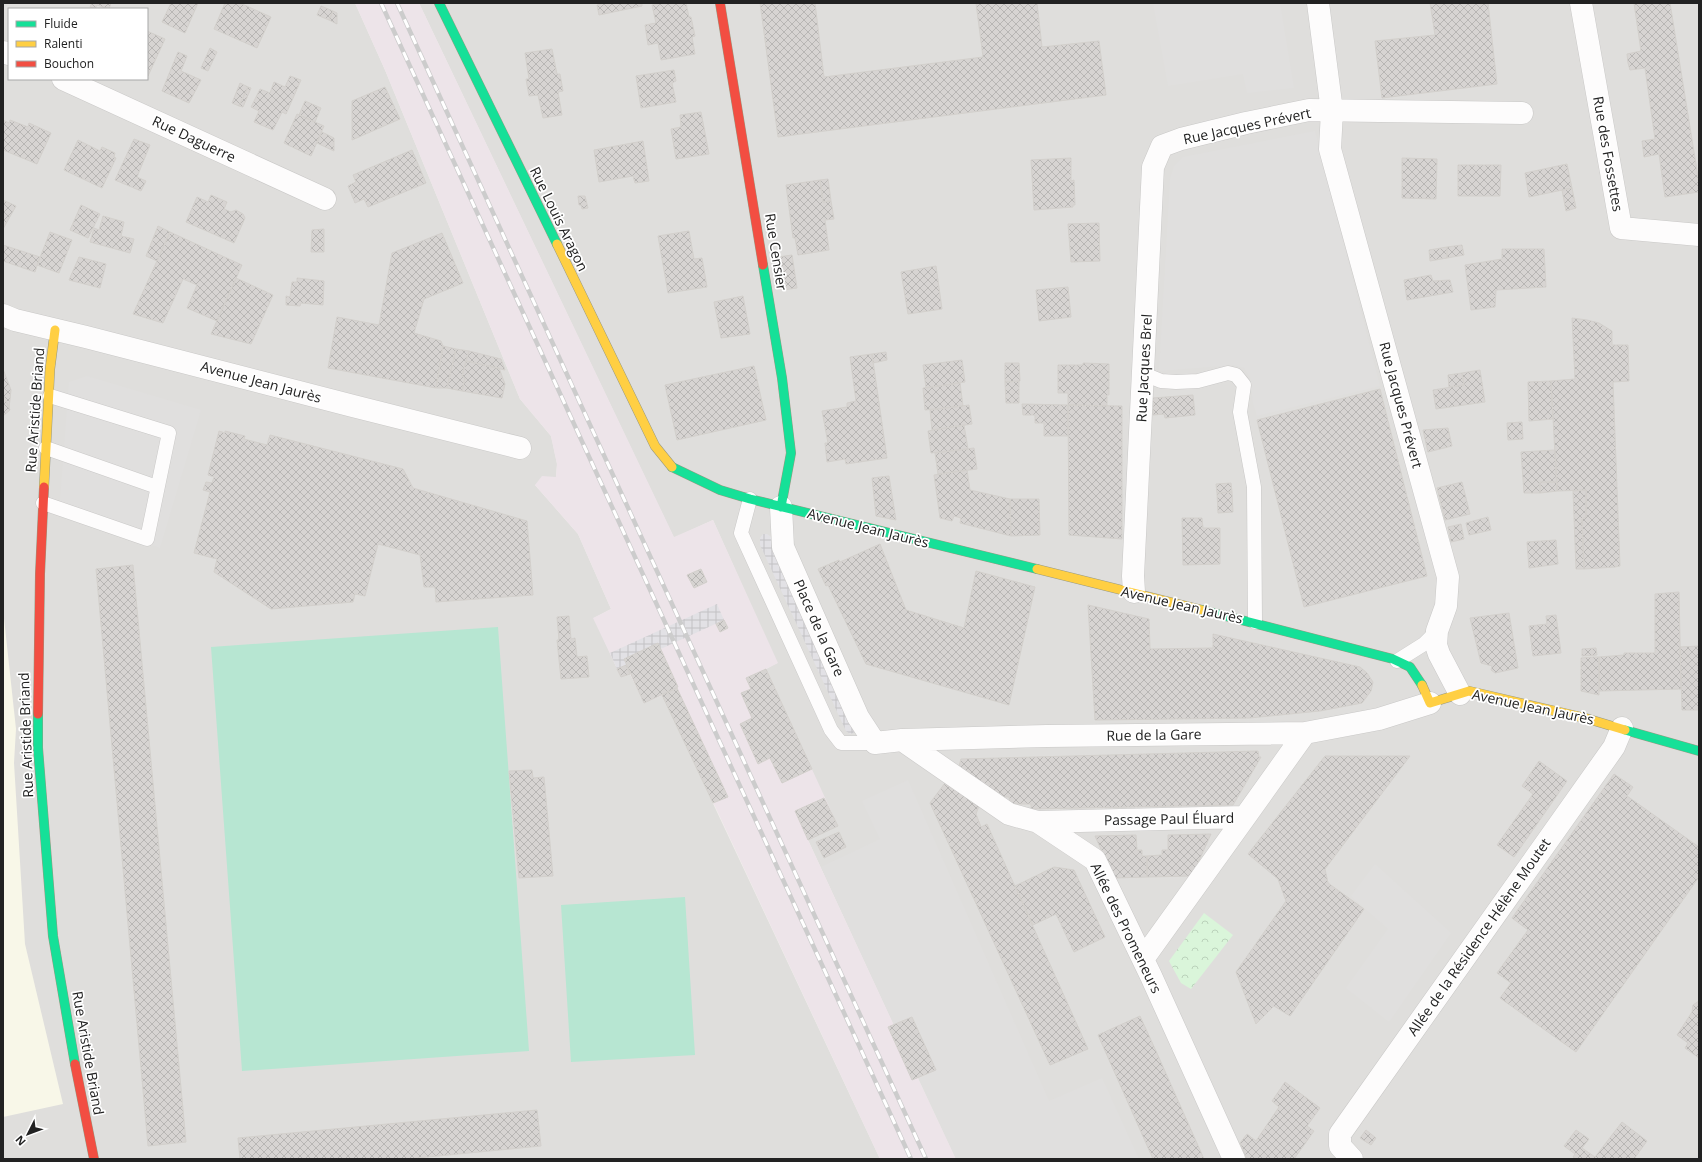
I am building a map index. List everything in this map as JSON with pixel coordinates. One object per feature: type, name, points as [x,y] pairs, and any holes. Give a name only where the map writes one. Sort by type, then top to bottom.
[{"type":"street","name":"Rue Louis Aragon","points":[[439,3],[655,446]]},
{"type":"street","name":"Rue Censier","points":[[720,3],[782,378],[791,453],[781,507]]},
{"type":"street","points":[[1318,3],[1332,111]]},
{"type":"street","name":"Rue des Fossettes","points":[[1582,3],[1621,228],[1699,235]]},
{"type":"street","name":"Rue Daguerre","points":[[65,80],[325,199]]},
{"type":"street","name":"Rue Jacques Prévert","points":[[1162,146],[1181,139],[1309,110],[1522,113]]},
{"type":"street","name":"Rue Jacques Prévert","points":[[1332,111],[1330,149],[1448,577],[1446,606],[1437,631],[1436,645],[1439,654],[1460,694]]},
{"type":"street","name":"Rue Jacques Brel","points":[[1134,592],[1153,167],[1162,146]]},
{"type":"street","name":"Avenue Jean Jaurès","points":[[3,315],[55,330],[520,448]]},
{"type":"street","name":"Rue Aristide Briand","points":[[55,330],[50,369],[50,396],[43,503],[39,620],[38,748],[53,936],[79,1086],[94,1159]]},
{"type":"street","name":"Avenue Jean Jaurès","points":[[655,446],[672,467],[720,490],[750,499],[1134,592],[1374,653],[1410,667],[1422,684],[1430,703],[1469,691],[1622,728],[1699,751]]},
{"type":"street","name":"Place de la Gare","points":[[781,507],[783,547],[858,717],[875,743]]},
{"type":"street","name":"Rue de la Gare","points":[[875,743],[902,740],[1047,736],[1305,733],[1379,719],[1430,703]]},
{"type":"street","name":"Allée de la Résidence Hélène Moutet","points":[[1346,1153],[1340,1134],[1614,747],[1622,728]]},
{"type":"street","name":"Passage Paul Éluard","points":[[1038,822],[1245,817],[1305,733]]},
{"type":"street","name":"Allée des Promeneurs","points":[[902,740],[1009,814],[1038,822],[1095,860],[1143,959],[1234,1159]]},
{"type":"street","points":[[1143,959],[1245,817]]},
{"type":"lane","points":[[1144,374],[1162,381],[1176,382],[1198,381],[1228,374],[1236,375],[1244,385],[1240,412],[1254,487],[1255,622]]},
{"type":"lane","points":[[43,503],[147,539],[169,433],[50,396]]},
{"type":"lane","points":[[46,448],[157,487]]},
{"type":"lane","points":[[750,499],[741,533],[831,730],[841,743],[875,743]]},
{"type":"lane","points":[[1397,661],[1424,644],[1437,631]]},
{"type":"shaded area","points":[[3,3],[355,3],[385,70],[520,399],[551,436],[557,464],[556,477],[535,485],[578,534],[611,609],[594,618],[621,677],[630,674],[644,702],[662,695],[880,1159],[3,1159]]},
{"type":"shaded area","points":[[355,3],[419,3],[674,537],[713,520],[778,663],[766,669],[838,826],[808,840],[894,1025],[912,1017],[936,1070],[918,1078],[956,1159],[880,1159],[663,695],[644,703],[630,674],[621,677],[593,618],[611,609],[578,534],[535,485],[542,476],[556,477],[557,464],[551,436],[520,399],[385,70]]},
{"type":"shaded area","points":[[419,3],[1699,3],[1699,1159],[956,1159],[808,840],[837,826],[766,669],[777,663],[713,520],[674,538]]},
{"type":"shaded area","points":[[1153,3],[1280,3],[1294,88],[1247,93],[1243,74],[1168,86]]},
{"type":"shaded area","points":[[1315,131],[1380,386],[1257,416],[1253,403],[1250,377],[1244,368],[1234,365],[1159,371],[1170,179],[1174,166],[1183,157]]},
{"type":"shaded area","points":[[87,376],[201,410],[160,548],[59,513],[69,382]]},
{"type":"shaded area","points":[[763,534],[770,536],[855,732],[853,733],[850,734],[846,731],[760,545],[760,538]]},
{"type":"shaded area","points":[[717,604],[724,620],[617,669],[610,653]]},
{"type":"shaded area","points":[[3,609],[16,729],[14,763],[25,944],[63,1104],[3,1117]]},
{"type":"shaded area","points":[[908,780],[1049,1101],[1102,1078],[1139,1159],[956,1159],[918,1078],[936,1070],[912,1017],[894,1025],[821,867],[880,839],[862,801]]},
{"type":"shaded area","points":[[1375,864],[1451,933],[1389,1022],[1346,988],[1388,929],[1351,896]]},
{"type":"green space","points":[[498,627],[529,1051],[242,1071],[211,647]]},
{"type":"green space","points":[[685,897],[695,1055],[571,1062],[561,905]]},
{"type":"green space","points":[[1204,913],[1233,935],[1191,989],[1181,983],[1169,961]]},
{"type":"building","points":[[92,3],[111,3],[109,8],[97,5],[96,8],[90,7]]},
{"type":"building","points":[[171,3],[198,3],[185,33],[162,22]]},
{"type":"building","points":[[225,3],[240,3],[271,17],[257,48],[214,29]]},
{"type":"building","points":[[605,3],[642,3],[642,6],[599,15],[597,5]]},
{"type":"building","points":[[663,3],[686,3],[695,36],[692,37],[695,54],[661,60],[658,43],[648,45],[645,25],[656,23],[652,5]]},
{"type":"building","points":[[760,3],[815,3],[824,77],[983,57],[976,3],[1037,3],[1042,47],[1099,41],[1106,95],[778,137]]},
{"type":"building","points":[[1430,3],[1488,3],[1497,84],[1382,98],[1375,41],[1435,35]]},
{"type":"building","points":[[1634,3],[1670,3],[1699,183],[1699,192],[1665,197],[1659,154],[1644,157],[1642,141],[1655,139],[1645,68],[1630,70],[1628,63],[1627,54],[1641,51]]},
{"type":"building","points":[[321,6],[333,11],[329,20],[317,15]]},
{"type":"building","points":[[333,11],[337,13],[337,24],[329,20]]},
{"type":"building","points":[[148,31],[165,39],[148,76]]},
{"type":"building","points":[[210,48],[217,52],[208,71],[201,68]]},
{"type":"building","points":[[552,49],[557,74],[560,74],[563,91],[558,92],[562,115],[543,118],[538,95],[529,96],[526,79],[529,79],[525,53]]},
{"type":"building","points":[[178,52],[187,56],[181,71],[201,80],[189,103],[162,91]]},
{"type":"building","points":[[674,70],[676,81],[672,83],[676,102],[641,108],[636,76]]},
{"type":"building","points":[[290,76],[301,80],[286,114],[282,112],[273,130],[254,122],[259,111],[251,107],[260,89],[270,93],[274,82],[285,87]]},
{"type":"building","points":[[240,83],[248,87],[239,106],[232,103]]},
{"type":"building","points":[[248,87],[251,88],[243,107],[239,106]]},
{"type":"building","points":[[385,87],[400,119],[352,140],[352,101]]},
{"type":"building","points":[[305,101],[321,108],[315,122],[299,115]]},
{"type":"building","points":[[701,112],[709,154],[676,159],[671,129],[681,127],[680,115]]},
{"type":"building","points":[[297,114],[324,126],[311,156],[284,143]]},
{"type":"building","points":[[3,120],[9,123],[10,120],[28,127],[29,123],[51,133],[37,164],[3,150]]},
{"type":"building","points":[[322,132],[334,138],[334,151],[317,143]]},
{"type":"building","points":[[134,139],[150,145],[137,177],[146,181],[141,191],[115,180]]},
{"type":"building","points":[[78,140],[100,151],[102,147],[115,153],[114,157],[116,158],[102,188],[64,170]]},
{"type":"building","points":[[643,141],[649,181],[635,183],[633,176],[599,182],[594,150]]},
{"type":"building","points":[[412,150],[426,183],[368,207],[364,199],[355,203],[348,186],[356,182],[353,175]]},
{"type":"building","points":[[1071,158],[1071,181],[1074,180],[1075,205],[1073,205],[1073,207],[1034,210],[1031,160]]},
{"type":"building","points":[[1402,158],[1437,159],[1436,199],[1402,198]]},
{"type":"building","points":[[1567,164],[1572,188],[1529,197],[1525,173]]},
{"type":"building","points":[[1458,165],[1501,165],[1500,196],[1458,196]]},
{"type":"building","points":[[828,179],[831,201],[823,202],[820,180]]},
{"type":"building","points":[[820,180],[823,202],[831,201],[834,219],[825,220],[829,250],[798,255],[795,238],[793,238],[786,185]]},
{"type":"building","points":[[1572,188],[1576,208],[1566,211],[1562,190]]},
{"type":"building","points":[[211,195],[227,202],[224,209],[231,212],[236,210],[243,214],[245,218],[234,243],[186,222],[197,197],[208,202]]},
{"type":"building","points":[[578,196],[585,196],[588,208],[582,209],[581,205],[579,205]]},
{"type":"building","points":[[3,200],[16,206],[3,229]]},
{"type":"building","points":[[81,205],[100,214],[88,238],[70,230]]},
{"type":"building","points":[[103,216],[124,222],[121,236],[134,239],[130,253],[90,242],[94,228],[99,230]]},
{"type":"building","points":[[1099,223],[1100,261],[1071,262],[1068,224]]},
{"type":"building","points":[[158,226],[170,232],[157,261],[146,256]]},
{"type":"building","points":[[324,229],[324,252],[311,252],[312,230]]},
{"type":"building","points":[[689,231],[694,259],[702,258],[707,287],[668,293],[658,236]]},
{"type":"building","points":[[50,232],[72,240],[59,273],[37,265]]},
{"type":"building","points":[[170,232],[242,265],[217,321],[187,308],[197,285],[183,279],[163,323],[133,314]]},
{"type":"building","points":[[442,233],[463,283],[424,299],[414,333],[441,341],[443,346],[436,388],[328,368],[337,317],[379,325],[392,253]]},
{"type":"building","points":[[3,245],[40,257],[35,272],[3,261]]},
{"type":"building","points":[[1462,245],[1464,255],[1447,258],[1447,247]]},
{"type":"building","points":[[1447,247],[1447,258],[1430,261],[1429,250]]},
{"type":"building","points":[[1502,249],[1544,249],[1546,287],[1496,290],[1495,307],[1471,310],[1465,265],[1502,259]]},
{"type":"building","points":[[792,255],[797,288],[783,290],[778,257]]},
{"type":"building","points":[[79,257],[106,264],[100,288],[69,280]]},
{"type":"building","points":[[936,266],[942,309],[908,314],[901,272]]},
{"type":"building","points":[[1431,275],[1433,281],[1450,280],[1453,292],[1407,300],[1404,280]]},
{"type":"building","points":[[236,278],[273,295],[251,344],[211,334]]},
{"type":"building","points":[[297,278],[324,281],[323,305],[301,303],[300,306],[286,305],[286,296],[290,297],[292,282],[297,282]]},
{"type":"building","points":[[1068,287],[1071,317],[1039,321],[1036,290]]},
{"type":"building","points":[[743,296],[750,334],[721,338],[714,302]]},
{"type":"building","points":[[1572,318],[1599,323],[1612,331],[1612,345],[1628,345],[1629,381],[1613,382],[1620,566],[1615,567],[1584,569],[1582,519],[1586,517],[1586,490],[1557,491],[1551,381],[1575,379]]},
{"type":"building","points":[[443,346],[456,349],[447,388],[436,388]]},
{"type":"building","points":[[456,349],[469,351],[462,376],[465,378],[462,391],[447,388]]},
{"type":"building","points":[[469,351],[501,359],[505,370],[466,361]]},
{"type":"building","points":[[886,352],[887,360],[873,363],[872,354]]},
{"type":"building","points":[[872,354],[887,458],[846,464],[845,459],[827,462],[825,443],[828,443],[822,411],[847,407],[847,403],[856,401],[850,357]]},
{"type":"building","points":[[962,360],[965,382],[926,388],[923,365]]},
{"type":"building","points":[[466,361],[499,368],[505,384],[502,398],[462,391],[465,378],[462,376]]},
{"type":"building","points":[[1005,363],[1019,363],[1020,381],[1005,382]]},
{"type":"building","points":[[1083,363],[1109,364],[1109,395],[1107,395],[1107,406],[1068,405],[1068,393],[1058,393],[1058,365],[1083,365]]},
{"type":"building","points":[[754,366],[766,420],[677,440],[665,385]]},
{"type":"building","points":[[3,369],[11,390],[9,408],[3,395]]},
{"type":"building","points":[[1480,370],[1485,402],[1436,409],[1433,390],[1464,385],[1462,373]]},
{"type":"building","points":[[1462,373],[1464,385],[1449,387],[1448,375]]},
{"type":"building","points":[[1019,381],[1019,403],[1006,403],[1005,382]]},
{"type":"building","points":[[1551,381],[1553,419],[1529,421],[1528,382]]},
{"type":"building","points":[[960,383],[963,406],[925,410],[923,388]]},
{"type":"building","points":[[1380,389],[1427,576],[1304,607],[1257,420]]},
{"type":"building","points":[[1193,395],[1195,415],[1165,418],[1164,414],[1153,415],[1153,398]]},
{"type":"building","points":[[3,396],[10,410],[3,416]]},
{"type":"building","points":[[1022,404],[1068,405],[1068,436],[1044,436],[1044,423],[1035,423],[1035,415],[1023,415]]},
{"type":"building","points":[[969,405],[972,424],[932,430],[930,410]]},
{"type":"building","points":[[1068,405],[1122,406],[1122,539],[1069,535]]},
{"type":"building","points":[[1522,422],[1523,439],[1508,440],[1507,423]]},
{"type":"building","points":[[964,425],[968,449],[931,453],[928,431]]},
{"type":"building","points":[[1448,428],[1452,446],[1428,452],[1423,430]]},
{"type":"building","points":[[219,431],[245,436],[244,439],[267,445],[270,435],[403,469],[413,488],[527,521],[533,595],[436,602],[435,587],[424,587],[420,555],[378,544],[365,596],[355,594],[353,602],[271,609],[214,572],[217,559],[194,553],[210,492],[203,490],[206,482],[212,483],[214,477],[208,475]]},
{"type":"building","points":[[974,448],[977,469],[938,474],[935,453]]},
{"type":"building","points":[[1555,450],[1557,482],[1540,482],[1540,493],[1524,493],[1521,452]]},
{"type":"building","points":[[967,470],[970,490],[1010,499],[1011,536],[960,523],[961,518],[954,516],[952,521],[940,518],[934,475]]},
{"type":"building","points":[[889,476],[896,520],[876,516],[872,478]]},
{"type":"building","points":[[1462,482],[1470,514],[1445,520],[1437,488]]},
{"type":"building","points":[[1540,482],[1557,482],[1557,491],[1540,493]]},
{"type":"building","points":[[1231,483],[1232,492],[1217,493],[1216,484]]},
{"type":"building","points":[[1586,490],[1586,517],[1582,519],[1584,569],[1576,569],[1573,491]]},
{"type":"building","points":[[1232,492],[1233,512],[1218,513],[1217,493]]},
{"type":"building","points":[[1010,499],[1039,499],[1040,535],[1011,536]]},
{"type":"building","points":[[1488,517],[1491,530],[1469,535],[1466,523]]},
{"type":"building","points":[[1182,518],[1202,518],[1203,528],[1220,528],[1220,564],[1183,565]]},
{"type":"building","points":[[1461,524],[1464,539],[1451,542],[1448,527]]},
{"type":"building","points":[[1556,540],[1558,564],[1529,568],[1527,542]]},
{"type":"building","points":[[880,544],[906,610],[964,628],[976,571],[1035,587],[1009,705],[866,664],[828,585],[826,586],[818,569],[839,560],[840,562]]},
{"type":"building","points":[[133,565],[186,1142],[148,1146],[96,569]]},
{"type":"building","points":[[701,569],[707,582],[694,588],[687,575]]},
{"type":"building","points":[[1679,592],[1681,689],[1599,691],[1599,657],[1624,655],[1624,653],[1655,653],[1655,594]]},
{"type":"building","points":[[1088,605],[1149,619],[1150,649],[1213,648],[1213,634],[1360,667],[1367,673],[1373,682],[1371,691],[1362,703],[1320,711],[1250,718],[1095,720]]},
{"type":"building","points":[[1509,613],[1518,668],[1495,673],[1491,670],[1492,666],[1481,663],[1470,618]]},
{"type":"building","points":[[1556,615],[1561,653],[1533,656],[1529,626],[1547,624],[1546,616]]},
{"type":"building","points":[[569,616],[571,639],[575,638],[577,657],[587,656],[589,677],[561,679],[557,640],[559,640],[557,617]]},
{"type":"building","points":[[724,620],[728,628],[720,632],[716,624]]},
{"type":"building","points":[[658,643],[678,687],[644,703],[624,659]]},
{"type":"building","points":[[1699,646],[1699,710],[1682,710],[1680,647]]},
{"type":"building","points":[[1596,648],[1597,655],[1582,656],[1582,649]]},
{"type":"building","points":[[1599,657],[1599,695],[1581,691],[1581,658]]},
{"type":"building","points":[[626,665],[630,674],[621,677],[617,669]]},
{"type":"building","points":[[766,669],[812,769],[782,783],[770,758],[758,764],[740,724],[752,718],[741,693],[751,689],[746,678]]},
{"type":"building","points":[[677,688],[728,797],[713,803],[662,695]]},
{"type":"building","points":[[1258,751],[1259,757],[1261,757],[1233,805],[1031,809],[1031,804],[1010,804],[1009,797],[997,797],[957,773],[961,759]]},
{"type":"building","points":[[1325,756],[1410,756],[1325,869],[1328,883],[1364,909],[1290,1016],[1274,1006],[1256,1024],[1236,972],[1286,901],[1278,879],[1248,854]]},
{"type":"building","points":[[1539,761],[1567,781],[1514,857],[1497,845],[1533,794],[1522,786]]},
{"type":"building","points":[[532,770],[533,778],[544,777],[553,876],[519,878],[509,771]]},
{"type":"building","points":[[1614,774],[1633,787],[1627,796],[1699,847],[1699,877],[1576,1052],[1500,998],[1511,983],[1497,973],[1528,930],[1512,918]]},
{"type":"building","points":[[948,779],[980,803],[976,814],[981,827],[987,824],[1088,1049],[1050,1065],[930,803]]},
{"type":"building","points":[[824,798],[838,826],[808,840],[795,811]]},
{"type":"building","points":[[839,832],[846,847],[824,858],[816,842]]},
{"type":"building","points":[[1211,834],[1192,876],[1147,877],[1147,856],[1162,855],[1162,850],[1168,850],[1168,835]]},
{"type":"building","points":[[1136,835],[1137,850],[1142,850],[1142,856],[1147,856],[1147,877],[1114,878],[1095,836]]},
{"type":"building","points":[[1054,867],[1074,870],[1105,937],[1074,952],[1056,914],[1033,925],[1015,886]]},
{"type":"building","points":[[1699,1001],[1699,1058],[1685,1048],[1688,1043],[1677,1035],[1692,1012],[1693,1005]]},
{"type":"building","points":[[1140,1016],[1204,1159],[1153,1159],[1098,1035]]},
{"type":"building","points":[[912,1017],[936,1070],[912,1080],[888,1027]]},
{"type":"building","points":[[1285,1082],[1320,1108],[1307,1126],[1314,1131],[1294,1159],[1247,1159],[1240,1143],[1247,1134],[1256,1141],[1279,1107],[1272,1101]]},
{"type":"building","points":[[537,1110],[541,1146],[407,1159],[240,1159],[238,1138]]},
{"type":"building","points":[[1622,1122],[1647,1141],[1634,1159],[1576,1159],[1573,1157],[1575,1154],[1564,1146],[1576,1130],[1589,1139],[1582,1148],[1595,1157]]},
{"type":"building","points":[[1366,1130],[1376,1138],[1371,1145],[1360,1138]]},
{"type":"railway","points":[[381,3],[911,1159]]},
{"type":"railway","points":[[397,3],[926,1159]]},
{"type":"traffic: fast","points":[[439,3],[557,244]]},
{"type":"traffic: fast","points":[[763,265],[782,378],[791,453],[781,507]]},
{"type":"traffic: fast","points":[[672,467],[720,490],[750,499],[1037,569]]},
{"type":"traffic: fast","points":[[1202,610],[1393,659],[1410,667],[1422,685]]},
{"type":"traffic: fast","points":[[38,714],[38,748],[53,936],[75,1064]]},
{"type":"traffic: fast","points":[[1625,730],[1699,751]]},
{"type":"traffic: slow","points":[[557,244],[655,446],[672,467]]},
{"type":"traffic: slow","points":[[44,487],[50,369],[55,330]]},
{"type":"traffic: slow","points":[[1037,569],[1202,610]]},
{"type":"traffic: slow","points":[[1422,685],[1430,703],[1469,691],[1585,718],[1625,730]]},
{"type":"traffic: jam","points":[[720,3],[763,265]]},
{"type":"traffic: jam","points":[[38,714],[40,574],[44,487]]},
{"type":"traffic: jam","points":[[75,1064],[94,1159]]}]
